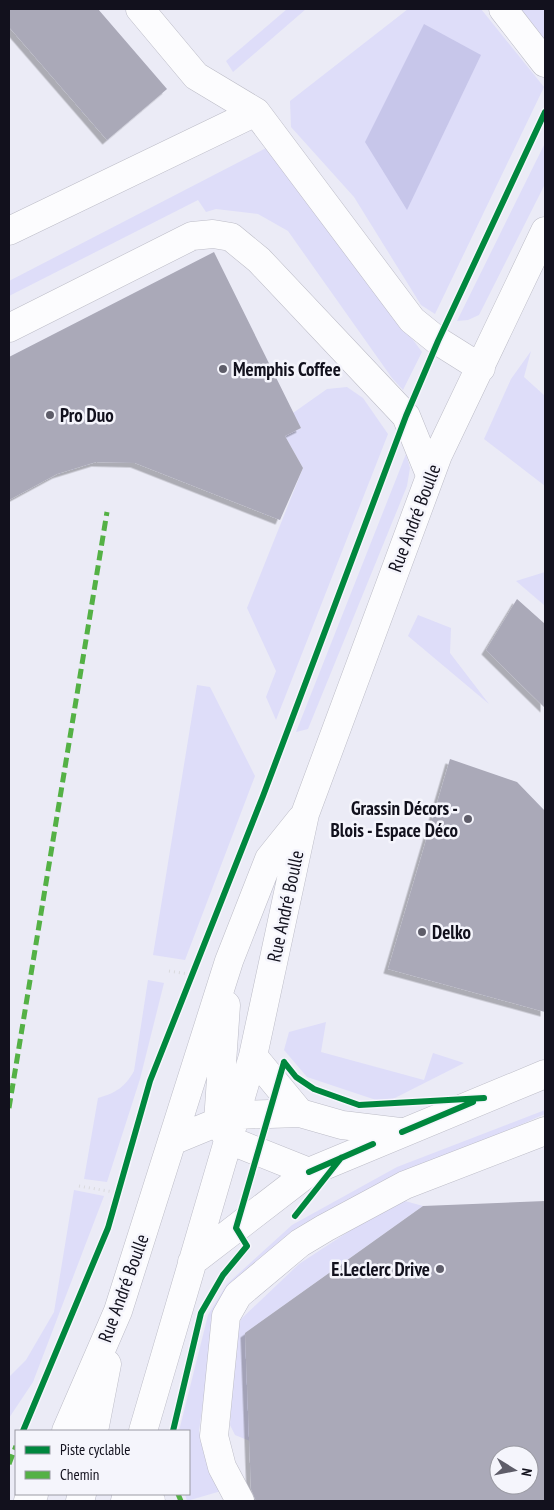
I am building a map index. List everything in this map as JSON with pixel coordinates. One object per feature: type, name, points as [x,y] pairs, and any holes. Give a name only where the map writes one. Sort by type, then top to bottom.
[{"type":"street","points":[[140,9],[196,76],[256,112],[412,320],[438,341],[481,368]]},
{"type":"street","points":[[503,9],[545,63]]},
{"type":"street","points":[[9,231],[256,112]]},
{"type":"street","name":"Rue André Boulle","points":[[143,1430],[192,1262],[227,1126],[253,1056],[305,814],[430,475],[545,231]]},
{"type":"street","points":[[9,328],[192,236],[213,234],[231,237],[259,260],[406,416],[430,475]]},
{"type":"street","name":"Rue André Boulle","points":[[66,1430],[118,1311],[229,961],[269,859],[305,814]]},
{"type":"street","name":"Rue André Boulle","points":[[227,1126],[229,961]]},
{"type":"street","points":[[253,1056],[300,1113]]},
{"type":"street","points":[[192,1262],[309,1172],[545,1074]]},
{"type":"street","points":[[172,1141],[227,1126],[300,1113],[342,1126],[402,1132]]},
{"type":"street","points":[[227,1126],[309,1172]]},
{"type":"street","points":[[240,1501],[222,1467],[214,1436],[226,1316],[238,1295],[300,1243],[405,1185],[545,1131]]},
{"type":"street","points":[[94,1430],[118,1311]]},
{"type":"path","points":[[169,971],[191,974]]},
{"type":"path","points":[[79,1186],[119,1193]]},
{"type":"shaded area","points":[[287,9],[306,9],[233,72],[226,61]]},
{"type":"shaded area","points":[[408,9],[481,9],[544,87],[435,314],[421,305],[354,197],[291,127],[290,101]]},
{"type":"shaded area","points":[[517,9],[545,9],[545,44]]},
{"type":"shaded area","points":[[424,24],[481,55],[407,210],[365,142]]},
{"type":"shaded area","points":[[545,143],[545,184],[479,315],[468,320],[457,321]]},
{"type":"shaded area","points":[[270,146],[422,352],[403,390],[392,378],[288,231],[258,214],[216,209],[206,212],[198,200],[9,296],[9,281]]},
{"type":"shaded area","points":[[531,351],[524,377],[545,396],[545,486],[484,439],[511,379]]},
{"type":"shaded area","points":[[347,387],[363,398],[388,434],[276,720],[266,697],[276,671],[247,608],[303,468],[285,436],[301,428],[293,413],[327,389]]},
{"type":"shaded area","points":[[406,454],[410,468],[407,486],[308,729],[296,732]]},
{"type":"shaded area","points":[[545,572],[545,604],[544,605],[516,581]]},
{"type":"shaded area","points":[[418,615],[451,628],[450,653],[489,704],[408,636]]},
{"type":"shaded area","points":[[197,685],[210,687],[255,776],[185,960],[153,955]]},
{"type":"shaded area","points":[[148,980],[164,983],[140,1079],[107,1182],[84,1179],[98,1098],[119,1089],[134,1071]]},
{"type":"shaded area","points":[[326,1022],[321,1052],[424,1080],[433,1053],[464,1063],[385,1103],[307,1077],[284,1050],[289,1032]]},
{"type":"shaded area","points":[[545,1110],[545,1114],[346,1201],[295,1233],[214,1324],[199,1431],[205,1457],[221,1491],[187,1501],[185,1495],[190,1495],[190,1430],[179,1430],[208,1315],[227,1284],[292,1225],[397,1167]]},
{"type":"shaded area","points":[[74,1190],[104,1196],[33,1382],[9,1418],[9,1377],[26,1360],[54,1312]]},
{"type":"shaded area","points":[[405,1201],[423,1206],[245,1333],[250,1441],[235,1435],[230,1425],[236,1333],[241,1319],[299,1264],[354,1228]]},
{"type":"building","points":[[9,9],[98,9],[167,89],[107,140],[9,27]]},
{"type":"building","points":[[214,252],[301,428],[285,436],[303,468],[280,520],[135,463],[96,462],[57,474],[9,500],[9,357]]},
{"type":"building","points":[[517,599],[545,624],[545,708],[486,650]]},
{"type":"building","points":[[450,759],[517,782],[545,811],[545,1012],[388,969]]},
{"type":"building","name":"E.Leclerc Drive","points":[[545,1201],[545,1501],[256,1501],[251,1489],[245,1333],[423,1206]]},
{"type":"marked path","points":[[9,1108],[107,512]]},
{"type":"marked path","points":[[9,1464],[15,1449]]},
{"type":"marked path","points":[[178,1495],[181,1501]]},
{"type":"cycle path","points":[[23,1430],[108,1228],[150,1081],[263,796],[406,416],[438,341],[545,112]]},
{"type":"cycle path","points":[[284,1062],[296,1077],[314,1089],[359,1105],[484,1098]]},
{"type":"cycle path","points":[[173,1430],[201,1313],[223,1275],[247,1246],[236,1228],[284,1062]]},
{"type":"cycle path","points":[[402,1132],[473,1102]]},
{"type":"cycle path","points":[[309,1172],[373,1144]]},
{"type":"cycle path","points":[[295,1216],[341,1158]]},
{"type":"place","name":"Memphis Coffee","points":[[223,369]]},
{"type":"place","name":"Pro Duo","points":[[50,415]]},
{"type":"place","name":"Grassin Décors - Blois - Espace Déco","points":[[468,819]]},
{"type":"place","name":"Delko","points":[[422,932]]},
{"type":"place","name":"E.Leclerc Drive","points":[[440,1269]]}]
